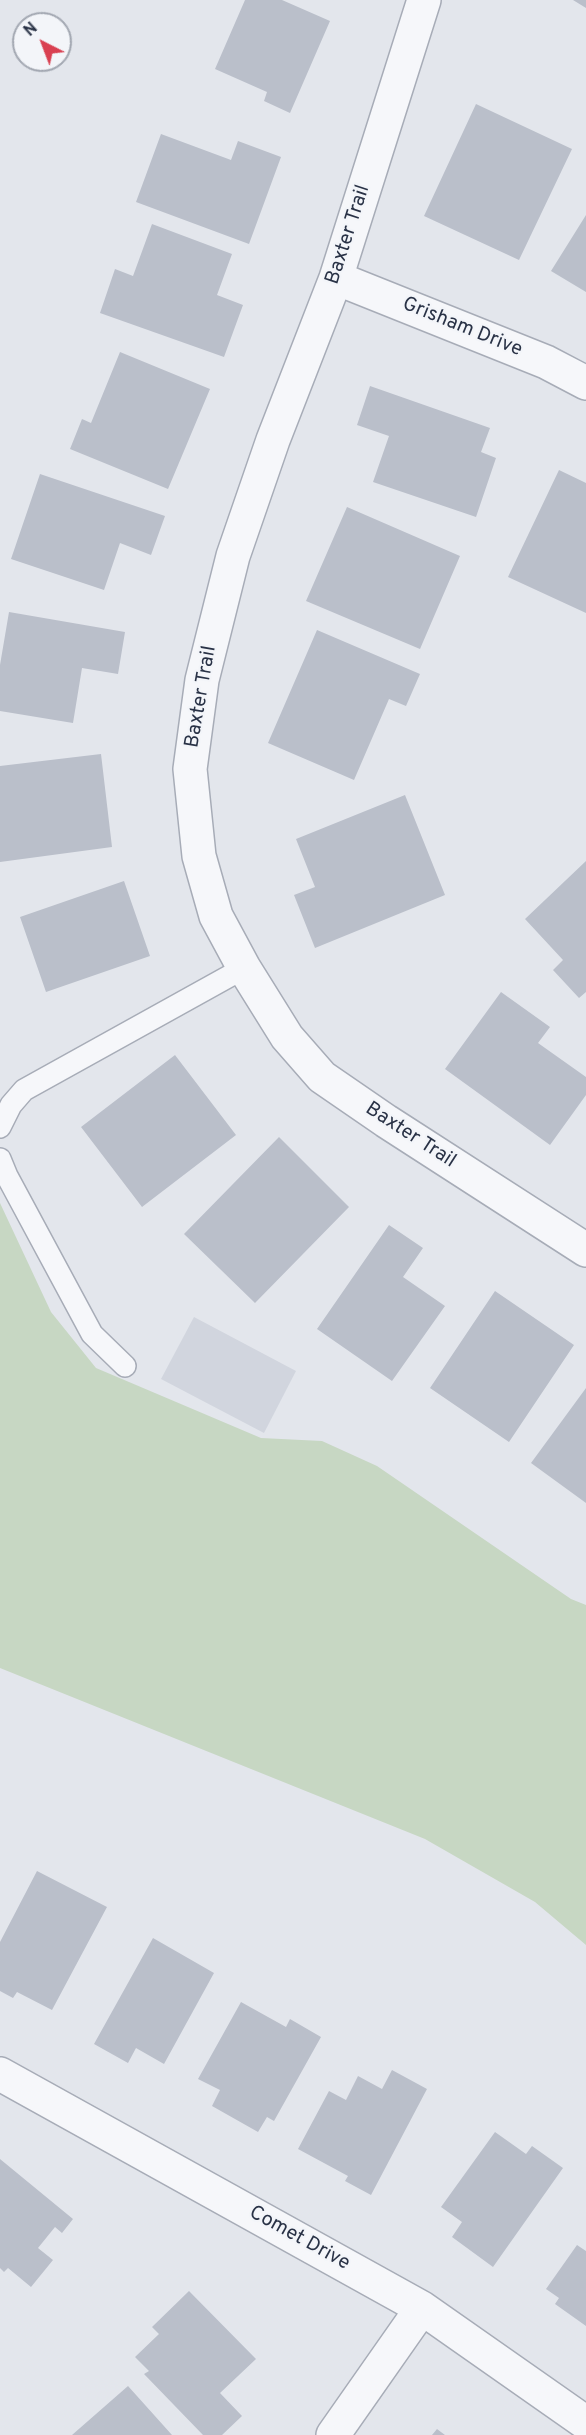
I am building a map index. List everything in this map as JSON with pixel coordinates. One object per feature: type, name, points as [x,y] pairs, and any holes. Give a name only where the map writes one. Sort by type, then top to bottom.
[{"type":"street","name":"Baxter Trail","points":[[424,0],[336,278],[273,440],[233,556],[202,680],[190,769],[199,856],[216,916],[244,968],[287,1037],[322,1077],[586,1250]]},
{"type":"street","name":"Grisham Drive","points":[[336,278],[546,362],[586,383]]},
{"type":"street","name":"Comet Drive","points":[[0,2074],[422,2308],[586,2423]]},
{"type":"street","points":[[333,2435],[422,2308]]},
{"type":"lane","points":[[0,1127],[11,1105],[24,1090],[244,968]]},
{"type":"lane","points":[[0,1159],[92,1334],[125,1366]]},
{"type":"shaded area","points":[[194,1317],[296,1371],[264,1433],[161,1379]]},
{"type":"green space","points":[[0,1203],[51,1312],[96,1368],[261,1438],[322,1441],[377,1466],[571,1599],[586,1605],[586,1945],[535,1902],[425,1839],[0,1668]]},
{"type":"building","points":[[245,0],[282,0],[330,21],[290,113],[264,101],[267,92],[215,69]]},
{"type":"building","points":[[573,0],[586,0],[586,8]]},
{"type":"building","points":[[476,104],[572,149],[519,260],[424,216]]},
{"type":"building","points":[[161,134],[231,160],[238,141],[281,157],[249,244],[136,202]]},
{"type":"building","points":[[586,215],[586,292],[551,271]]},
{"type":"building","points":[[152,224],[232,254],[217,295],[243,305],[224,357],[100,313],[115,269],[133,276]]},
{"type":"building","points":[[120,352],[210,389],[168,489],[70,449],[82,419],[91,423]]},
{"type":"building","points":[[370,386],[490,428],[481,452],[496,458],[476,517],[373,482],[389,436],[357,425]]},
{"type":"building","points":[[559,470],[586,483],[586,613],[508,577]]},
{"type":"building","points":[[40,474],[165,516],[151,555],[120,543],[104,590],[11,559]]},
{"type":"building","points":[[347,507],[460,556],[420,649],[306,601]]},
{"type":"building","points":[[9,612],[125,632],[118,674],[82,668],[73,723],[0,711],[0,665]]},
{"type":"building","points":[[317,630],[420,674],[406,706],[389,699],[354,780],[268,743]]},
{"type":"building","points":[[101,754],[112,847],[0,862],[0,766]]},
{"type":"building","points":[[405,795],[445,895],[315,948],[294,895],[315,887],[296,839]]},
{"type":"building","points":[[586,861],[586,992],[579,998],[553,970],[563,960],[525,919]]},
{"type":"building","points":[[124,881],[150,956],[46,992],[20,917]]},
{"type":"building","points":[[501,992],[550,1027],[538,1043],[586,1077],[586,1095],[550,1145],[445,1069]]},
{"type":"building","points":[[175,1055],[236,1135],[142,1207],[81,1127]]},
{"type":"building","points":[[279,1137],[349,1207],[255,1303],[184,1234]]},
{"type":"building","points":[[389,1225],[423,1248],[403,1277],[445,1306],[392,1381],[317,1329]]},
{"type":"building","points":[[495,1291],[574,1345],[509,1442],[430,1388]]},
{"type":"building","points":[[586,1388],[586,1503],[531,1463]]},
{"type":"building","points":[[37,1871],[107,1907],[52,2010],[17,1992],[13,1998],[0,1991],[0,1942]]},
{"type":"building","points":[[153,1938],[214,1973],[164,2064],[136,2048],[128,2063],[94,2044]]},
{"type":"building","points":[[241,2002],[286,2027],[290,2019],[321,2037],[274,2121],[267,2117],[258,2132],[212,2106],[220,2090],[198,2079]]},
{"type":"building","points":[[392,2070],[427,2089],[371,2195],[345,2181],[348,2176],[298,2149],[329,2091],[346,2100],[358,2076],[382,2089]]},
{"type":"building","points":[[495,2132],[526,2154],[532,2146],[563,2168],[493,2267],[452,2237],[462,2222],[441,2207]]},
{"type":"building","points":[[0,2159],[73,2219],[62,2233],[55,2227],[38,2248],[53,2260],[31,2287],[8,2268],[4,2272],[0,2268]]},
{"type":"building","points":[[577,2245],[586,2251],[586,2326],[555,2304],[559,2298],[546,2289]]},
{"type":"building","points":[[189,2291],[256,2359],[220,2393],[242,2416],[222,2435],[203,2435],[144,2374],[149,2371],[135,2357],[159,2334],[152,2327]]},
{"type":"building","points":[[128,2386],[172,2435],[72,2435]]},
{"type":"building","points":[[437,2429],[445,2435],[432,2435]]}]
